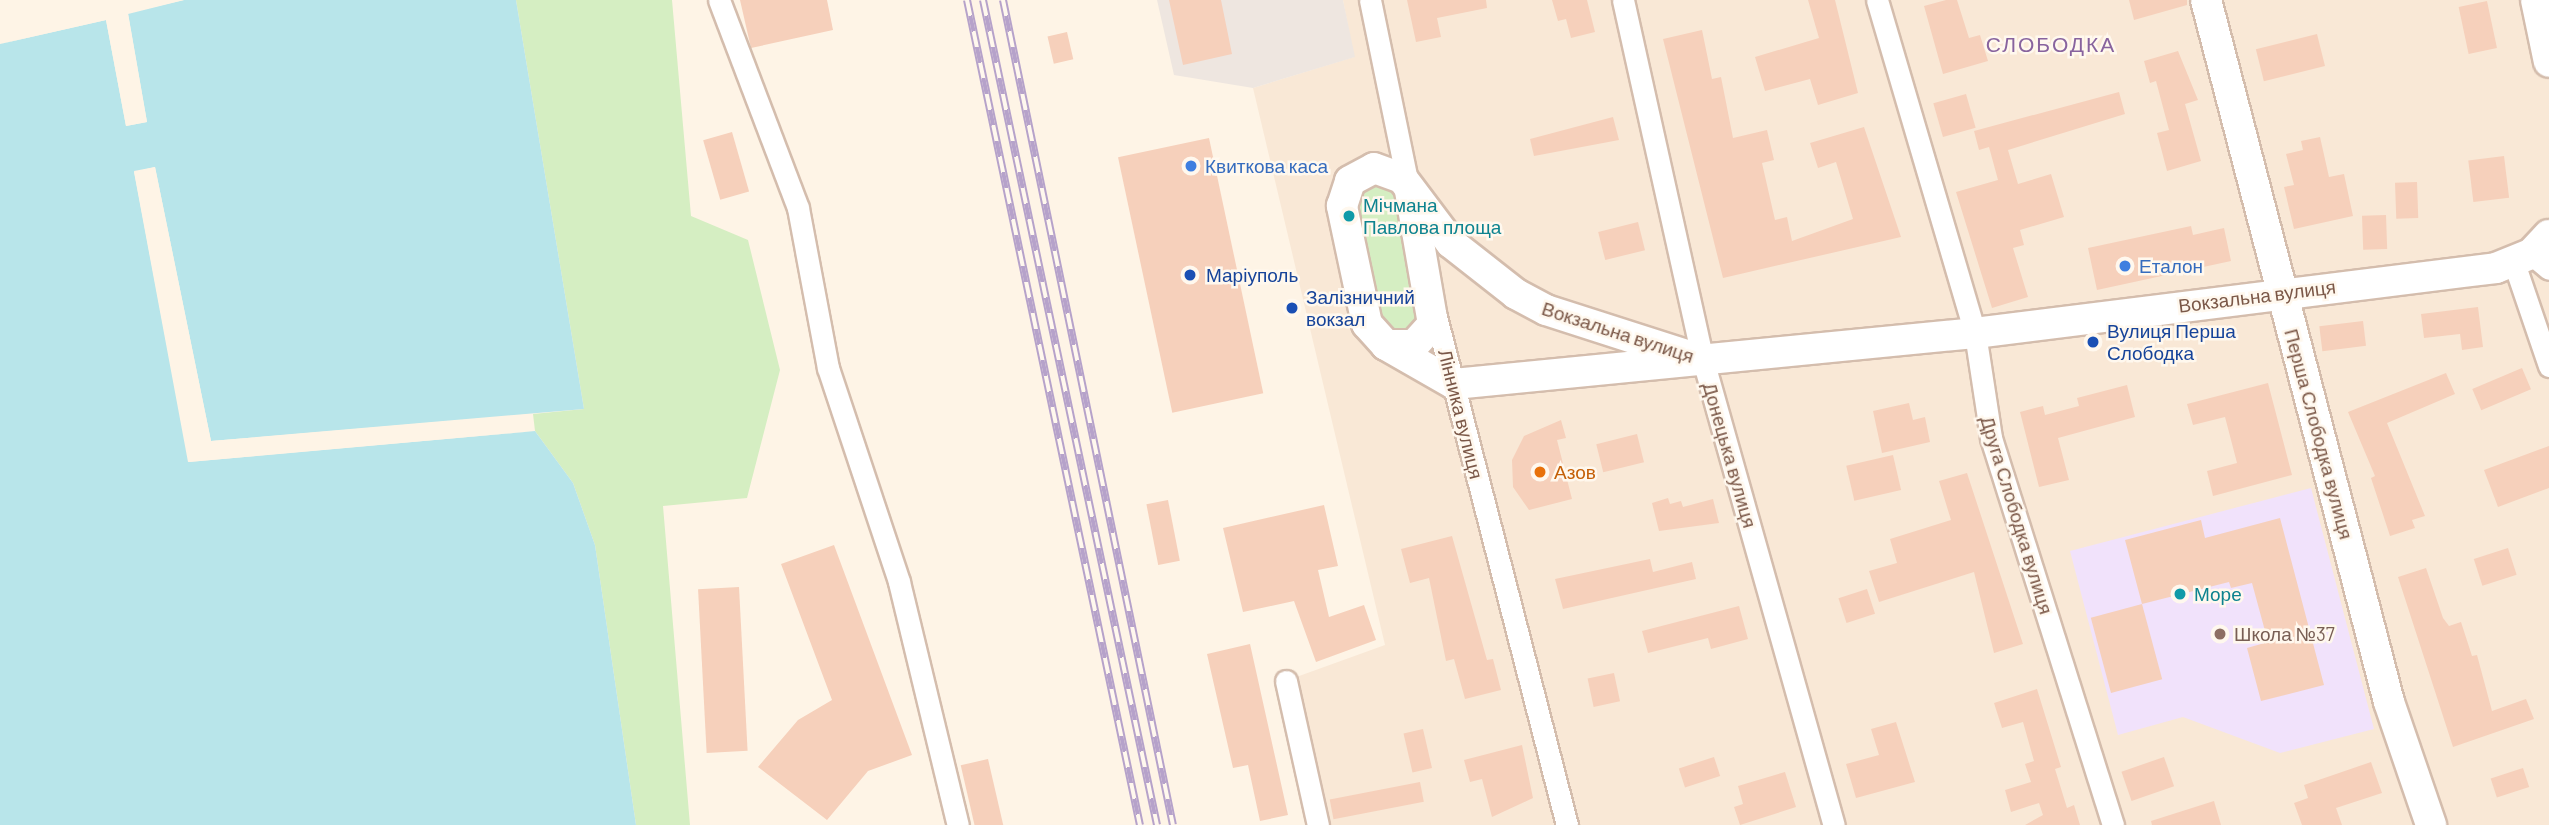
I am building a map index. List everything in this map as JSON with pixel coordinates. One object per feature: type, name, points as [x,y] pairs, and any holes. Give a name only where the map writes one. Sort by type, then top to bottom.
[{"type":"street","points":[[719,0],[798,208],[828,368],[906,607],[958,825]]},
{"type":"street","name":"Лінника вулиця","points":[[1370,0],[1434,309],[1567,825]]},
{"type":"street","name":"Донецька вулиця","points":[[1623,0],[1703,360],[1834,825]]},
{"type":"street","name":"Друга Слободка вулиця","points":[[1877,0],[1975,333],[1991,438],[2113,825]]},
{"type":"street","name":"Перша Слободка вулиця","points":[[2206,0],[2389,702],[2431,825]]},
{"type":"street","points":[[2536,0],[2549,62]]},
{"type":"street","points":[[1403,161],[1374,168],[1350,181],[1342,205],[1367,324],[1386,345],[1454,384]]},
{"type":"street","name":"Вокзальна вулиця","points":[[1374,168],[1402,178],[1451,243],[1516,294],[1546,310],[1703,360]]},
{"type":"street","points":[[2536,255],[2549,366]]},
{"type":"street","name":"Вокзальна вулиця","points":[[1454,384],[1975,333],[2536,255]]},
{"type":"street","points":[[1386,345],[1414,345],[1426,336],[1434,309]]},
{"type":"street","points":[[1286,681],[1318,825]]},
{"type":"shaded area","points":[[1157,0],[1343,0],[1355,57],[1253,88],[1174,75]]},
{"type":"shaded area","points":[[1343,0],[2549,0],[2549,825],[1308,825],[1277,684],[1385,645],[1253,88],[1354,57]]},
{"type":"shaded area","name":"Школа №37","points":[[2311,488],[2374,729],[2280,753],[2183,717],[2118,735],[2070,551]]},
{"type":"green space","points":[[516,0],[672,0],[691,216],[748,240],[780,370],[747,498],[663,506],[690,825],[636,825],[595,545],[573,483],[535,431],[533,414],[584,409]]},
{"type":"green space","points":[[1362,179],[1397,185],[1425,310],[1414,337],[1379,330],[1351,205]]},
{"type":"water","points":[[184,0],[516,0],[584,409],[211,441],[155,167],[134,171],[189,462],[535,431],[573,483],[595,545],[636,825],[0,825],[0,44],[106,20],[126,126],[147,122],[128,13]]},
{"type":"pier","points":[[169,0],[184,0],[128,14],[147,122],[126,126],[106,20],[0,44],[107,17],[129,122],[143,119],[124,13]]},
{"type":"pier","points":[[155,167],[211,441],[533,414],[209,444],[153,171],[138,174],[191,459],[535,431],[188,462],[134,172]]},
{"type":"building","points":[[740,0],[827,0],[833,30],[751,48]]},
{"type":"building","points":[[1169,0],[1221,0],[1232,54],[1183,65]]},
{"type":"building","points":[[1407,0],[1486,0],[1487,8],[1437,18],[1441,37],[1416,42]]},
{"type":"building","points":[[1552,0],[1587,0],[1595,32],[1571,38],[1566,19],[1558,21]]},
{"type":"building","points":[[1808,0],[1835,0],[1858,93],[1818,105],[1810,79],[1765,91],[1755,57],[1819,38]]},
{"type":"building","points":[[1957,0],[1969,38],[1980,35],[1988,61],[1943,74],[1924,6]]},
{"type":"building","points":[[2129,0],[2187,0],[2187,5],[2134,20]]},
{"type":"building","points":[[2487,1],[2497,48],[2469,54],[2459,7]]},
{"type":"building","points":[[1702,30],[1712,79],[1721,77],[1733,138],[1767,130],[1774,160],[1762,163],[1775,220],[1787,217],[1792,241],[1853,219],[1836,162],[1818,168],[1810,143],[1864,127],[1901,237],[1723,278],[1663,39]]},
{"type":"building","points":[[1067,32],[1073,59],[1054,64],[1048,36]]},
{"type":"building","points":[[2317,34],[2325,66],[2264,81],[2256,49]]},
{"type":"building","points":[[2178,51],[2198,100],[2185,104],[2201,161],[2167,171],[2157,133],[2169,130],[2156,81],[2150,83],[2144,61]]},
{"type":"building","points":[[2119,92],[2125,114],[2008,150],[2018,184],[2051,174],[2064,217],[2020,230],[2024,245],[2013,248],[2028,297],[1992,308],[1956,192],[1998,180],[1989,147],[1979,150],[1974,131]]},
{"type":"building","points":[[1966,94],[1976,128],[1943,137],[1933,103]]},
{"type":"building","points":[[1613,117],[1619,140],[1534,156],[1530,139]]},
{"type":"building","points":[[732,132],[749,192],[720,200],[703,140]]},
{"type":"building","points":[[2320,137],[2329,177],[2344,174],[2353,216],[2294,229],[2284,187],[2294,185],[2286,154],[2303,150],[2301,141]]},
{"type":"building","points":[[1209,138],[1263,393],[1172,413],[1118,157]]},
{"type":"building","points":[[2504,156],[2509,198],[2473,202],[2468,160]]},
{"type":"building","points":[[2417,182],[2418,218],[2396,219],[2395,183]]},
{"type":"building","points":[[2386,215],[2387,249],[2363,250],[2362,216]]},
{"type":"building","points":[[1638,222],[1645,250],[1605,260],[1598,232]]},
{"type":"building","points":[[2191,226],[2193,235],[2224,228],[2231,261],[2097,290],[2088,248]]},
{"type":"building","points":[[2478,307],[2483,347],[2462,350],[2460,334],[2424,338],[2421,314]]},
{"type":"building","points":[[2363,321],[2366,346],[2322,351],[2319,326]]},
{"type":"building","points":[[2522,368],[2531,389],[2481,410],[2472,389]]},
{"type":"building","points":[[2446,373],[2455,394],[2387,423],[2425,516],[2412,520],[2415,528],[2390,536],[2371,478],[2375,476],[2348,412]]},
{"type":"building","points":[[2268,383],[2292,475],[2213,496],[2207,471],[2237,463],[2225,417],[2193,425],[2187,404]]},
{"type":"building","points":[[2127,385],[2135,417],[2058,438],[2069,480],[2039,487],[2020,412],[2043,406],[2045,415],[2079,406],[2077,398]]},
{"type":"building","points":[[1909,403],[1913,420],[1925,417],[1930,442],[1882,453],[1873,411]]},
{"type":"building","points":[[1561,420],[1566,438],[1557,440],[1572,499],[1529,510],[1513,487],[1512,460],[1524,436]]},
{"type":"building","points":[[1637,434],[1644,462],[1603,472],[1596,444]]},
{"type":"building","points":[[2549,446],[2549,488],[2498,507],[2484,470]]},
{"type":"building","points":[[1893,455],[1901,490],[1854,501],[1846,466]]},
{"type":"building","points":[[1967,473],[2023,644],[1994,653],[1974,572],[1879,602],[1869,571],[1897,563],[1890,539],[1951,520],[1939,481]]},
{"type":"building","points":[[1668,498],[1670,504],[1681,501],[1683,507],[1713,499],[1719,523],[1659,531],[1652,503]]},
{"type":"building","points":[[1168,500],[1180,561],[1158,565],[1146,504]]},
{"type":"building","points":[[1324,505],[1338,566],[1318,570],[1329,617],[1364,605],[1376,640],[1316,662],[1294,601],[1243,612],[1223,528]]},
{"type":"building","points":[[2280,518],[2324,685],[2261,701],[2247,648],[2268,642],[2252,583],[2231,588],[2229,582],[2142,604],[2125,540],[2201,520],[2205,538]]},
{"type":"building","points":[[1452,536],[1487,660],[1493,659],[1501,690],[1465,699],[1454,659],[1446,661],[1429,578],[1410,583],[1401,549]]},
{"type":"building","points":[[834,545],[912,755],[868,771],[827,820],[758,767],[798,720],[832,700],[781,564]]},
{"type":"building","points":[[2508,548],[2517,575],[2482,586],[2474,559]]},
{"type":"building","points":[[1650,559],[1653,572],[1692,562],[1696,579],[1563,609],[1555,579]]},
{"type":"building","points":[[2426,568],[2443,618],[2449,626],[2461,622],[2472,656],[2477,655],[2492,711],[2526,699],[2534,719],[2453,747],[2398,577]]},
{"type":"building","points":[[739,587],[748,751],[707,753],[698,589]]},
{"type":"building","points":[[1867,589],[1875,614],[1847,623],[1838,598]]},
{"type":"building","points":[[2142,604],[2162,679],[2111,693],[2091,618]]},
{"type":"building","points":[[1739,606],[1748,639],[1711,649],[1708,638],[1648,653],[1642,631]]},
{"type":"building","points":[[1250,644],[1288,815],[1260,821],[1248,765],[1233,768],[1207,654]]},
{"type":"building","points":[[1614,673],[1620,701],[1594,707],[1588,679]]},
{"type":"building","points":[[2037,689],[2061,767],[2055,769],[2067,808],[2074,805],[2080,825],[2025,825],[2043,815],[2039,803],[2011,812],[2005,790],[2031,782],[2025,764],[2034,761],[2023,722],[2002,728],[1994,703]]},
{"type":"building","points":[[1896,722],[1915,782],[1856,798],[1846,764],[1879,755],[1871,729]]},
{"type":"building","points":[[1423,729],[1432,768],[1413,772],[1404,733]]},
{"type":"building","points":[[1522,745],[1533,798],[1492,817],[1482,779],[1470,782],[1464,760]]},
{"type":"building","points":[[1714,757],[1720,776],[1685,787],[1679,768]]},
{"type":"building","points":[[2164,757],[2174,786],[2132,801],[2121,772]]},
{"type":"building","points":[[988,759],[1003,825],[975,825],[961,765]]},
{"type":"building","points":[[2371,762],[2382,793],[2336,808],[2342,825],[2302,825],[2294,803],[2308,798],[2304,785]]},
{"type":"building","points":[[2523,768],[2529,787],[2497,798],[2491,779]]},
{"type":"building","points":[[1785,772],[1796,807],[1740,825],[1734,807],[1743,804],[1738,786]]},
{"type":"building","points":[[1420,782],[1424,802],[1334,819],[1330,800]]},
{"type":"building","points":[[2214,801],[2221,825],[2152,825],[2151,821]]},
{"type":"railway","points":[[967,0],[1140,825]]},
{"type":"railway","points":[[983,0],[1157,825]]},
{"type":"railway","points":[[1003,0],[1173,825]]},
{"type":"place","name":"Квиткова каса","points":[[1191,166]]},
{"type":"place","name":"Мічмана Павлова площа","points":[[1349,216]]},
{"type":"place","name":"Еталон","points":[[2125,266]]},
{"type":"place","name":"Маріуполь","points":[[1190,275]]},
{"type":"place","name":"Залізничний вокзал","points":[[1292,308]]},
{"type":"place","name":"Вулиця Перша Слободка","points":[[2093,342]]},
{"type":"place","name":"Азов","points":[[1540,472]]},
{"type":"place","name":"Море","points":[[2180,594]]},
{"type":"place","name":"Школа №37","points":[[2220,634]]},
{"type":"district","name":"СЛОБОДКА","points":[[2051,44]]}]
